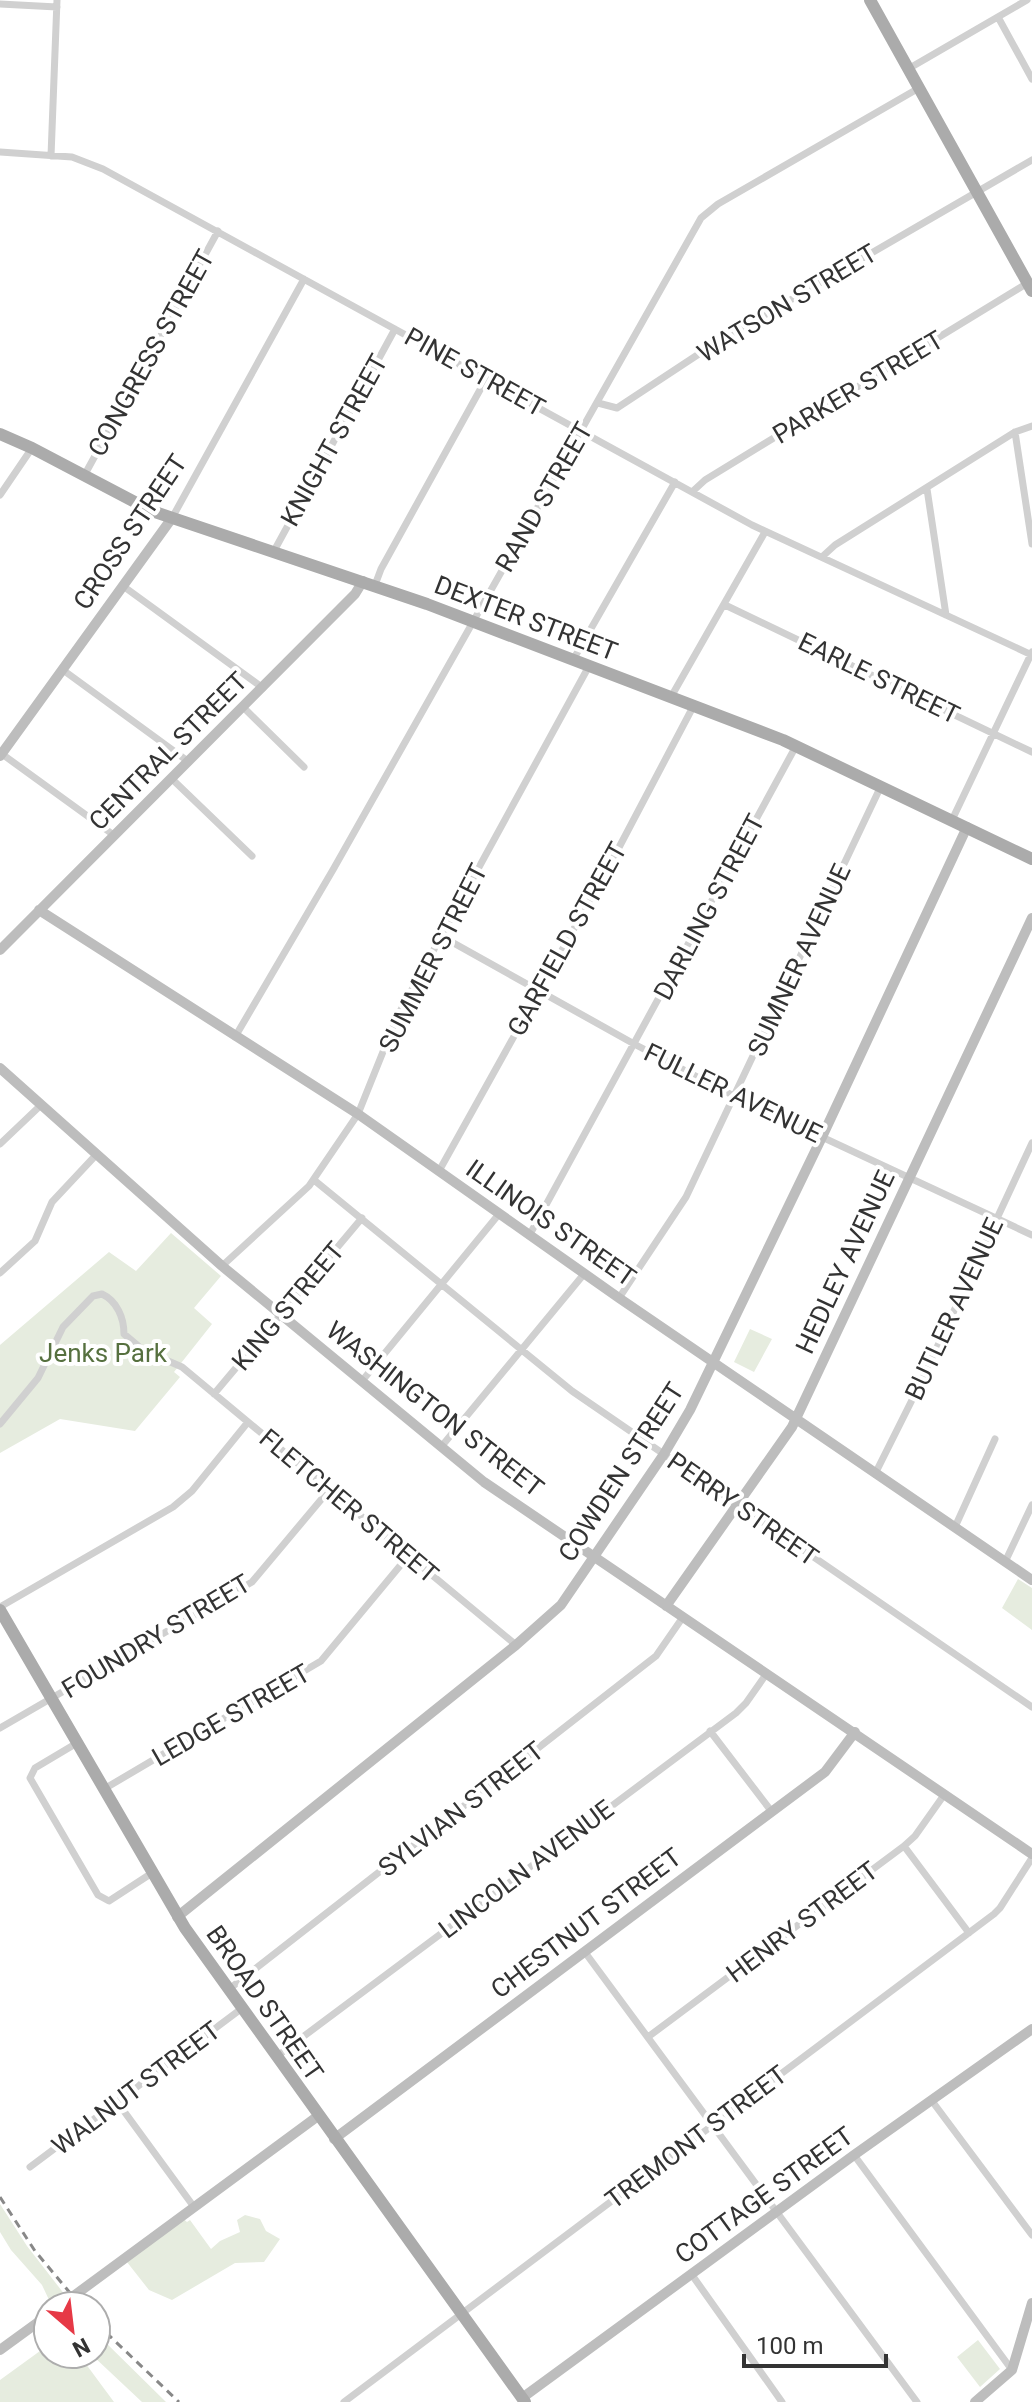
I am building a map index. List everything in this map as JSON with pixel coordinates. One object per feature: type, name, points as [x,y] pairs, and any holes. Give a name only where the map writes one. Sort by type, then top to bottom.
[{"type":"main road","points":[[870,0],[1029,287]]},
{"type":"main road","name":"DEXTER STREET","points":[[0,434],[137,504],[172,518],[472,620],[796,746],[1032,859]]},
{"type":"main road","name":"BROAD STREET","points":[[0,1608],[177,1917],[523,2400]]},
{"type":"street","points":[[908,69],[1027,0]]},
{"type":"street","points":[[0,4],[57,3],[51,156]]},
{"type":"street","points":[[998,17],[1032,79]]},
{"type":"street","name":"RAND STREET","points":[[235,1037],[598,403],[694,228],[707,211],[919,88]]},
{"type":"street","name":"PINE STREET","points":[[0,152],[72,157],[103,169],[765,532],[1032,653]]},
{"type":"street","name":"WATSON STREET","points":[[598,403],[617,408],[724,338],[1032,160]]},
{"type":"street","name":"CONGRESS STREET","points":[[84,476],[218,231]]},
{"type":"street","name":"CROSS STREET","points":[[1,755],[172,518],[304,279]]},
{"type":"street","name":"PARKER STREET","points":[[692,492],[705,480],[1029,287]]},
{"type":"street","name":"KNIGHT STREET","points":[[274,551],[395,329]]},
{"type":"street","name":"CENTRAL STREET","points":[[0,950],[381,569],[486,379]]},
{"type":"street","points":[[823,556],[835,545],[1015,432],[1032,426]]},
{"type":"street","points":[[1015,432],[1032,542]]},
{"type":"street","points":[[0,495],[32,448]]},
{"type":"street","points":[[573,660],[675,482]]},
{"type":"street","points":[[927,489],[946,615]]},
{"type":"street","points":[[671,697],[765,532]]},
{"type":"street","points":[[123,586],[263,688]]},
{"type":"street","name":"EARLE STREET","points":[[725,605],[1032,752]]},
{"type":"street","points":[[952,820],[1032,653]]},
{"type":"street","name":"SUMMER STREET","points":[[222,1266],[314,1180],[358,1114],[397,1017],[589,666]]},
{"type":"street","points":[[63,670],[189,762]]},
{"type":"street","name":"GARFIELD STREET","points":[[439,1171],[615,855],[694,705]]},
{"type":"street","points":[[244,708],[304,767]]},
{"type":"street","name":"DARLING STREET","points":[[529,1236],[636,1045],[796,746]]},
{"type":"street","points":[[1,755],[115,836]]},
{"type":"street","points":[[172,779],[252,856]]},
{"type":"street","name":"SUMNER AVENUE","points":[[619,1298],[678,1212],[736,1097],[881,786]]},
{"type":"street","name":"COWDEN STREET","points":[[177,1917],[554,1613],[664,1454],[690,1410],[967,827]]},
{"type":"street","name":"ILLINOIS STREET","points":[[39,910],[358,1114],[713,1364],[1032,1580]]},
{"type":"street","name":"HEDLEY AVENUE","points":[[666,1606],[781,1446],[796,1420],[1032,918]]},
{"type":"street","name":"FULLER AVENUE","points":[[441,936],[537,992],[736,1097],[1032,1235]]},
{"type":"street","name":"WASHINGTON STREET","points":[[0,1068],[222,1266],[497,1491],[855,1732],[1032,1856]]},
{"type":"street","points":[[0,1144],[41,1105]]},
{"type":"street","name":"BUTLER AVENUE","points":[[875,1474],[1032,1143]]},
{"type":"street","points":[[0,1273],[35,1241],[52,1202],[96,1155]]},
{"type":"street","name":"PERRY STREET","points":[[314,1180],[572,1391],[1032,1707]]},
{"type":"street","points":[[362,1381],[499,1214]]},
{"type":"street","name":"KING STREET","points":[[214,1394],[362,1218]]},
{"type":"street","points":[[441,1447],[584,1274]]},
{"type":"street","name":"FLETCHER STREET","points":[[0,1424],[38,1378],[63,1327],[97,1295],[102,1294],[114,1302],[122,1319],[124,1334],[135,1345],[182,1367],[516,1645]]},
{"type":"street","points":[[0,1608],[180,1503],[248,1422]]},
{"type":"street","points":[[955,1527],[995,1439]]},
{"type":"street","name":"FOUNDRY STREET","points":[[0,1728],[252,1582],[330,1489]]},
{"type":"street","points":[[1005,1562],[1032,1505]]},
{"type":"street","name":"LEDGE STREET","points":[[104,1789],[321,1661],[409,1555]]},
{"type":"street","name":"SYLVIAN STREET","points":[[228,1990],[656,1656],[683,1617]]},
{"type":"street","name":"LINCOLN AVENUE","points":[[276,2057],[742,1708],[767,1673]]},
{"type":"street","points":[[710,1731],[772,1812]]},
{"type":"street","name":"CHESTNUT STREET","points":[[334,2139],[825,1772],[855,1732]]},
{"type":"street","points":[[77,1743],[35,1768],[30,1778],[98,1895],[109,1901],[152,1873]]},
{"type":"street","name":"HENRY STREET","points":[[648,2037],[904,1846],[915,1836],[944,1795]]},
{"type":"street","points":[[904,1846],[969,1933]]},
{"type":"street","name":"TREMONT STREET","points":[[344,2402],[969,1933],[1000,1908],[1032,1856]]},
{"type":"street","points":[[584,1951],[917,2402]]},
{"type":"street","name":"WALNUT STREET","points":[[30,2167],[241,2009]]},
{"type":"street","name":"COTTAGE STREET","points":[[523,2400],[777,2211],[1032,2029]]},
{"type":"street","points":[[932,2101],[1032,2235]]},
{"type":"street","points":[[118,2103],[194,2207]]},
{"type":"street","points":[[82,2290],[318,2116]]},
{"type":"street","points":[[854,2155],[1012,2370]]},
{"type":"street","points":[[692,2275],[782,2402]]},
{"type":"street","points":[[975,2402],[1012,2370],[1029,2326],[1032,2303]]},
{"type":"street","points":[[0,2350],[32,2327]]},
{"type":"green space","name":"Jenks Park","points":[[171,1233],[221,1276],[194,1308],[212,1324],[174,1372],[180,1377],[135,1431],[60,1419],[0,1453],[0,1345],[109,1252],[136,1271]]},
{"type":"green space","points":[[750,1329],[772,1339],[754,1372],[734,1362]]},
{"type":"green space","points":[[1018,1579],[1032,1588],[1032,1630],[1002,1608]]},
{"type":"green space","points":[[0,2204],[61,2290],[44,2290],[0,2232]]},
{"type":"green space","points":[[179,2215],[187,2222],[190,2220],[211,2249],[240,2232],[237,2220],[245,2215],[260,2219],[266,2231],[280,2239],[264,2262],[235,2263],[172,2300],[149,2290],[123,2257]]},
{"type":"green space","points":[[978,2340],[1000,2369],[980,2387],[957,2357]]},
{"type":"green space","points":[[112,2349],[166,2402],[142,2402],[108,2370],[112,2370]]},
{"type":"green space","points":[[32,2357],[32,2370],[90,2370],[114,2402],[0,2402],[0,2380]]},
{"type":"railway","points":[[0,2197],[35,2251],[68,2290]]},
{"type":"railway","points":[[112,2338],[179,2402]]}]
